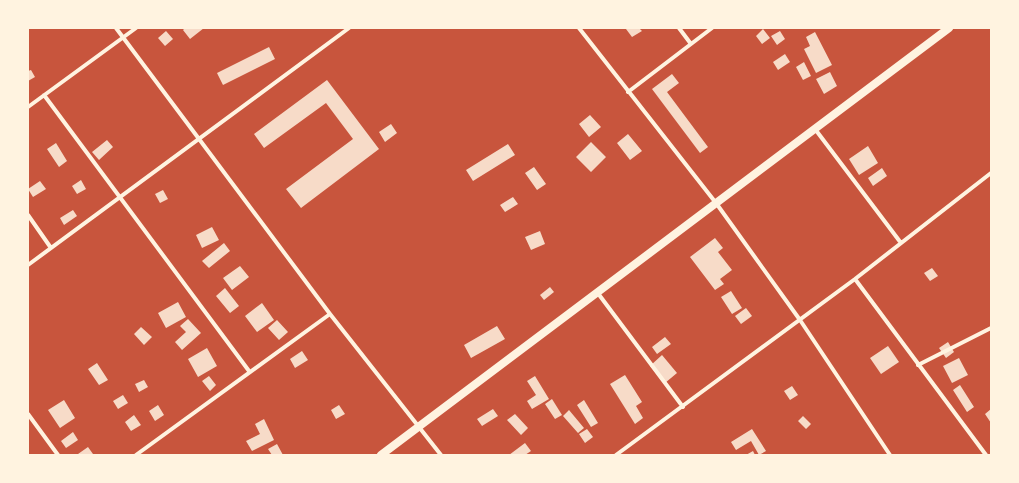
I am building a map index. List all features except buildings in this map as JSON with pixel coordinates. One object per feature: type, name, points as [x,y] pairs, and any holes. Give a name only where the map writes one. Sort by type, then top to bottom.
[{"type":"main road","points":[[381,455],[949,28]]},
{"type":"street","points":[[116,28],[330,314],[441,455]]},
{"type":"street","points":[[28,107],[136,28]]},
{"type":"street","points":[[28,265],[349,28]]},
{"type":"street","points":[[579,28],[716,203],[800,320],[890,455]]},
{"type":"street","points":[[679,28],[691,44]]},
{"type":"street","points":[[628,92],[712,28]]},
{"type":"street","points":[[44,95],[119,199],[249,372]]},
{"type":"street","points":[[815,130],[901,242]]},
{"type":"street","points":[[616,455],[855,279],[991,173]]},
{"type":"street","points":[[28,215],[51,248]]},
{"type":"street","points":[[855,279],[983,454]]},
{"type":"street","points":[[597,292],[683,407]]},
{"type":"street","points":[[136,455],[330,314]]},
{"type":"street","points":[[918,365],[991,328]]},
{"type":"street","points":[[28,414],[58,455]]}]
